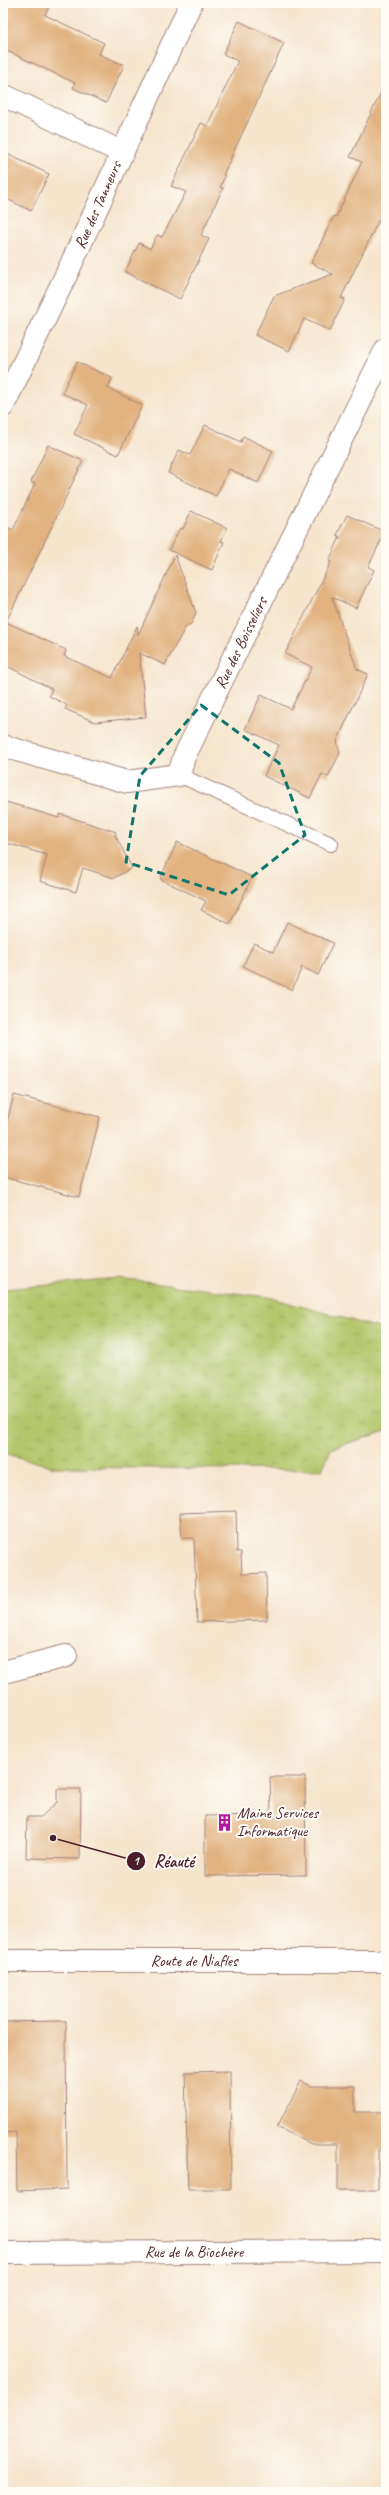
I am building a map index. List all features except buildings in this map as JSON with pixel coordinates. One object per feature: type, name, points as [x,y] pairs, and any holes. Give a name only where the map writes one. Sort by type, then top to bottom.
[{"type":"street","name":"Rue des Tanneurs","points":[[3,406],[67,273],[121,152],[191,3]]},
{"type":"street","points":[[3,95],[121,152]]},
{"type":"street","name":"Rue des Boisseliers","points":[[179,775],[184,757],[386,349]]},
{"type":"street","points":[[3,746],[127,782],[179,775]]},
{"type":"street","points":[[3,1672],[66,1656]]},
{"type":"street","name":"Route de Niafles","points":[[3,1961],[386,1961]]},
{"type":"street","name":"Rue de la Biochère","points":[[3,2253],[386,2251]]},
{"type":"lane","points":[[179,775],[331,844]]},
{"type":"highlighted area","points":[[201,705],[279,763],[305,835],[229,895],[126,862],[140,776]]},
{"type":"green space","points":[[119,1279],[268,1297],[386,1330],[386,1431],[331,1449],[322,1470],[54,1467],[3,1453],[3,1289]]},
{"type":"place","name":"Maine Services Informatique","points":[[224,1822]]},
{"type":"place","name":"Réauté","points":[[53,1838]]}]
